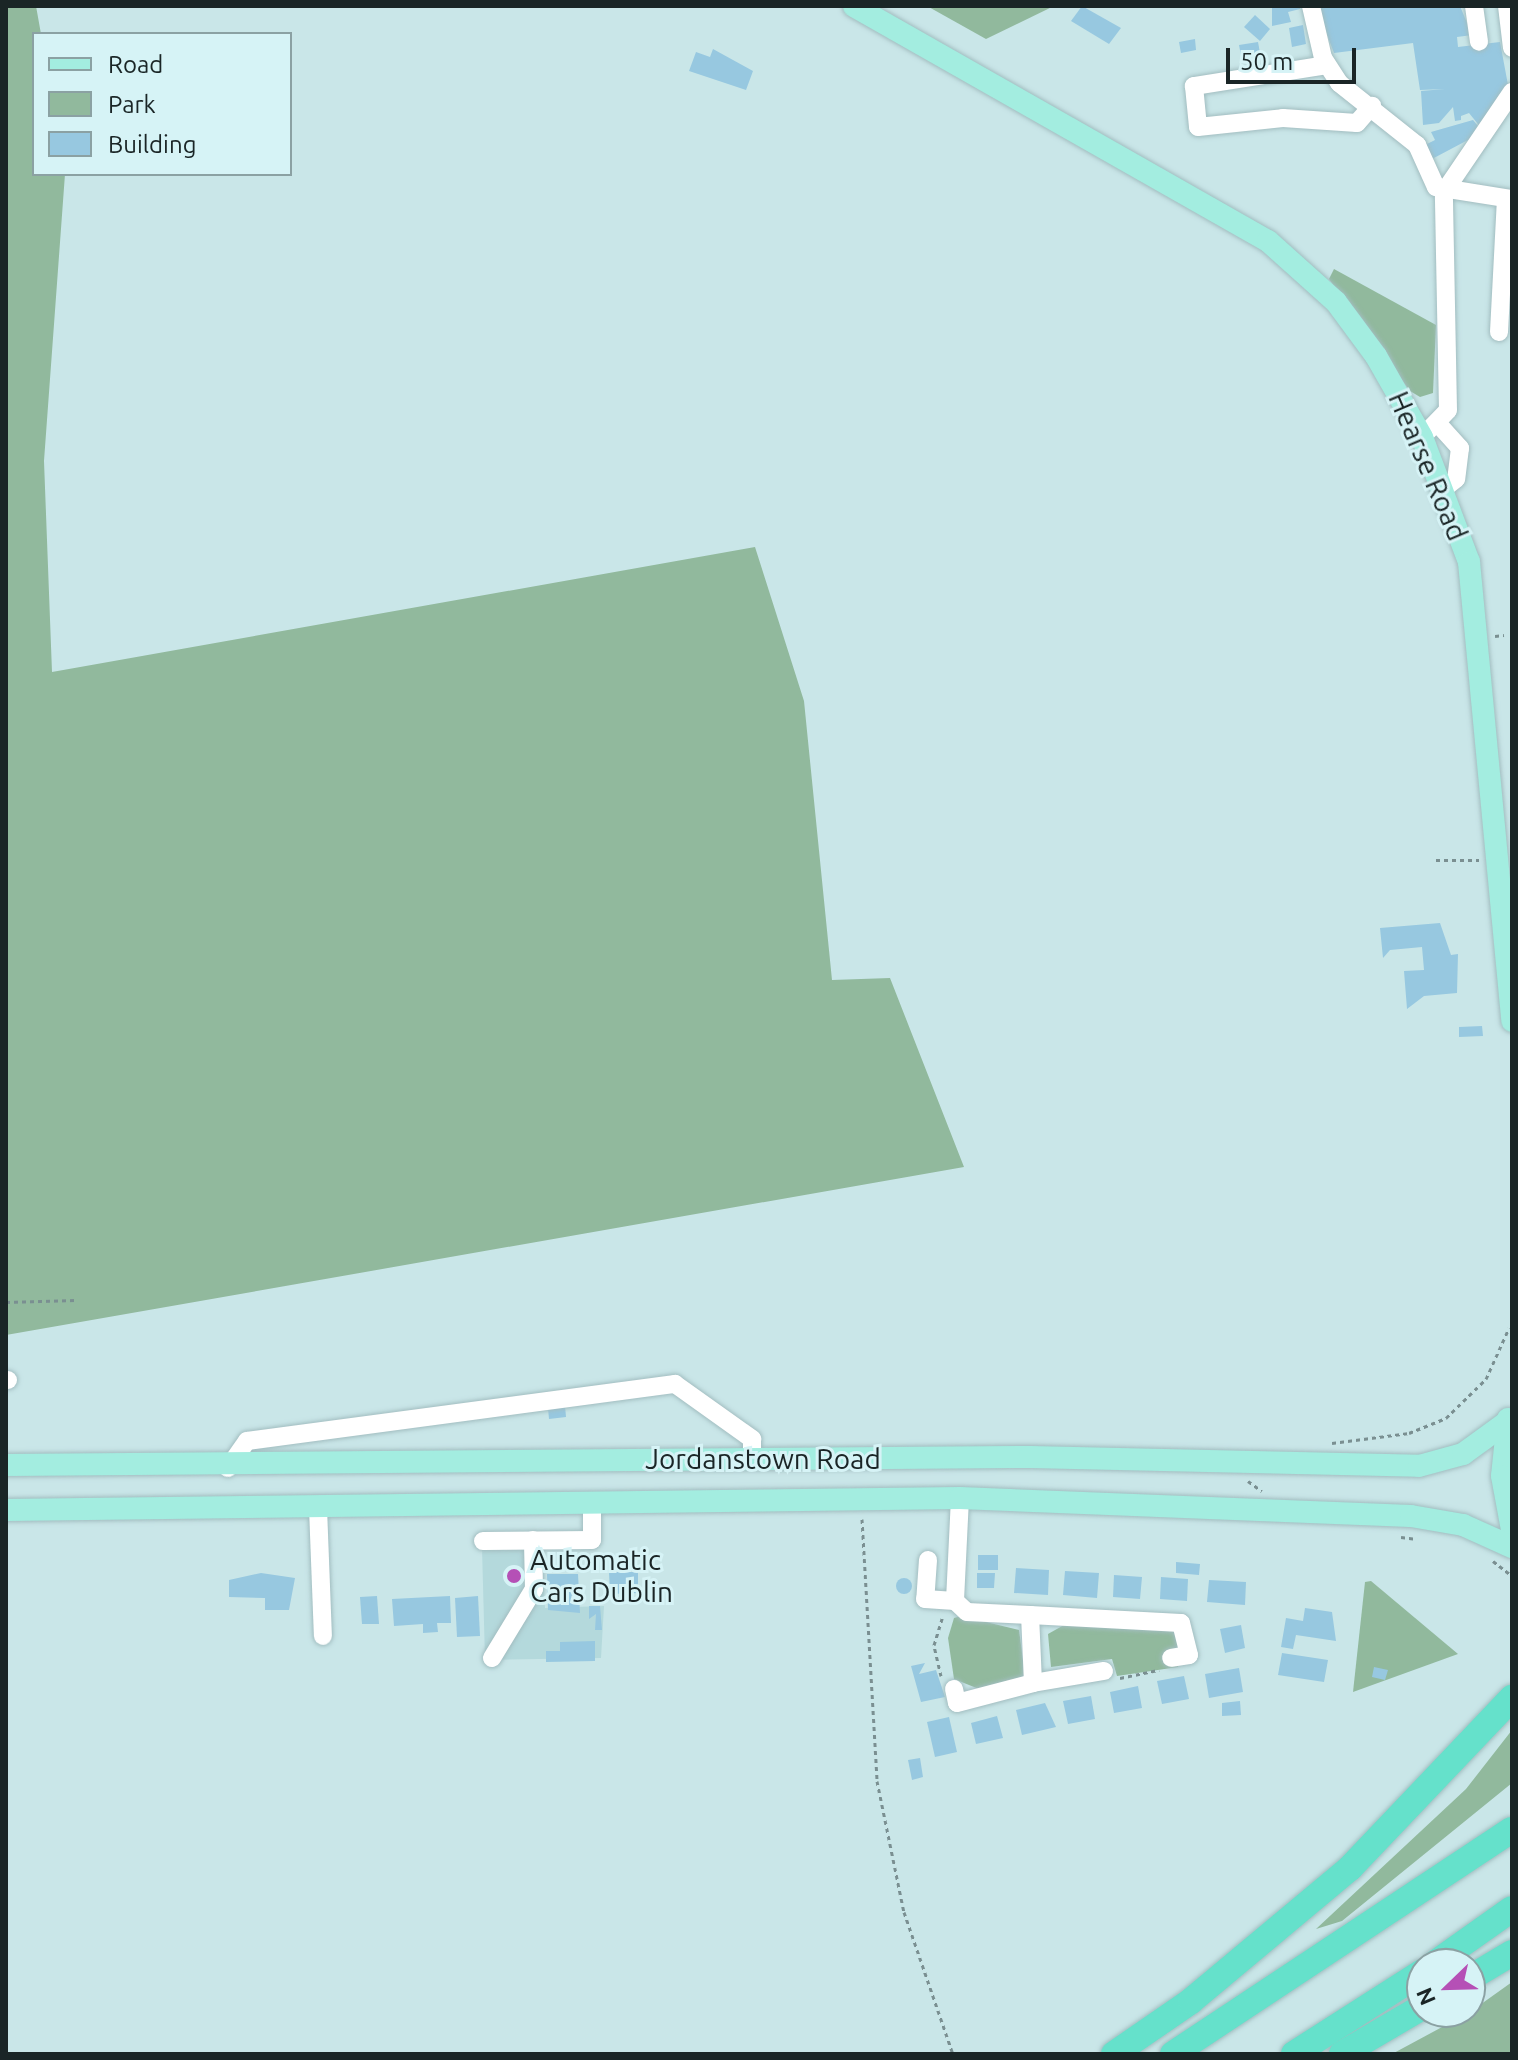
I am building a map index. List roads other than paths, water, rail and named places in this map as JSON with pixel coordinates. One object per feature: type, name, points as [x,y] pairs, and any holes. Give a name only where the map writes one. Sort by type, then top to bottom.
[{"type":"highway","points":[[1114,2054],[1191,2001],[1350,1868],[1512,1698]]},
{"type":"highway","points":[[1173,2054],[1512,1830]]},
{"type":"highway","points":[[1457,1948],[1512,1909]]},
{"type":"highway","points":[[1486,1968],[1512,1953]]},
{"type":"highway","points":[[1294,2054],[1406,1982]]},
{"type":"highway","points":[[1342,2054],[1406,2016]]},
{"type":"main road","name":"Hearse Road","points":[[854,6],[1268,241],[1336,302],[1431,432],[1443,489],[1469,562],[1512,1021]]},
{"type":"main road","name":"Jordanstown Road","points":[[6,1465],[228,1468],[752,1458],[1419,1466],[1463,1454],[1510,1416]]},
{"type":"main road","points":[[1510,1416],[1503,1495],[1512,1530]]},
{"type":"main road","name":"Jordanstown Road","points":[[6,1510],[960,1498],[1411,1516],[1463,1525],[1512,1547]]},
{"type":"street","points":[[1311,6],[1327,65],[1417,145],[1444,192],[1448,410],[1431,432],[1460,448],[1456,479],[1443,489]]},
{"type":"street","points":[[1474,6],[1479,42]]},
{"type":"street","points":[[1507,6],[1512,48]]},
{"type":"street","points":[[1327,65],[1194,86],[1198,127],[1283,118],[1357,123],[1372,106]]},
{"type":"street","points":[[1444,192],[1512,92]]},
{"type":"street","points":[[1444,192],[1509,199],[1499,332]]},
{"type":"street","points":[[228,1468],[247,1441],[675,1384],[752,1439],[752,1458]]},
{"type":"street","points":[[955,1601],[960,1498]]},
{"type":"street","points":[[483,1541],[592,1540],[592,1503]]},
{"type":"street","points":[[318,1508],[323,1636]]},
{"type":"street","points":[[492,1658],[534,1589],[533,1540]]},
{"type":"street","points":[[928,1560],[925,1599],[955,1601],[967,1612],[1181,1623],[1189,1655],[1171,1658]]},
{"type":"street","points":[[1030,1615],[1033,1683]]},
{"type":"street","points":[[954,1689],[957,1703],[1033,1683],[1104,1671]]},
{"type":"place","name":"Automatic Cars Dublin","points":[[514,1576]]}]
